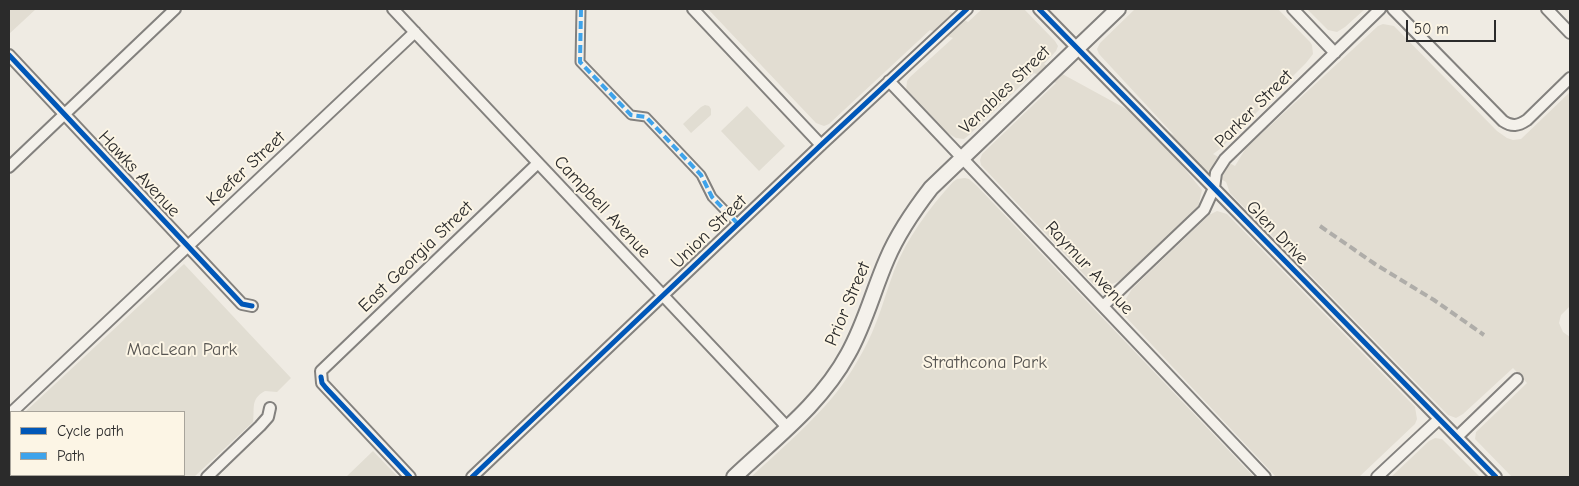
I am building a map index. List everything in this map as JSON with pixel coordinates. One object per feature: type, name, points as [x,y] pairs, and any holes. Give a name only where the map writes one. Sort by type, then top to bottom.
[{"type":"main road","name":"Venables Street","points":[[962,157],[1118,9]]},
{"type":"main road","name":"Prior Street","points":[[734,477],[813,402],[834,376],[847,356],[866,317],[887,259],[899,235],[916,207],[962,157]]},
{"type":"street","points":[[9,166],[175,9]]},
{"type":"street","name":"Campbell Avenue","points":[[393,9],[787,427]]},
{"type":"street","points":[[581,9],[580,62],[631,115],[646,116],[701,175],[712,197],[738,224]]},
{"type":"street","points":[[693,9],[821,145]]},
{"type":"street","name":"Union Street","points":[[472,477],[821,145],[968,9]]},
{"type":"street","name":"Glen Drive","points":[[1040,9],[1496,477]]},
{"type":"street","points":[[1293,9],[1335,53]]},
{"type":"street","name":"Parker Street","points":[[1103,306],[1204,210],[1214,188],[1216,173],[1226,159],[1380,9]]},
{"type":"street","points":[[1393,9],[1508,125],[1514,126],[1527,120],[1570,78]]},
{"type":"street","points":[[1547,9],[1570,32]]},
{"type":"street","name":"Keefer Street","points":[[13,411],[415,32]]},
{"type":"street","name":"Hawks Avenue","points":[[9,56],[242,304],[252,306]]},
{"type":"street","name":"Raymur Avenue","points":[[890,81],[1265,477]]},
{"type":"street","name":"East Georgia Street","points":[[410,477],[326,388],[322,383],[321,371],[538,163]]},
{"type":"street","points":[[1457,436],[1516,379]]},
{"type":"street","points":[[207,477],[260,426],[268,417],[270,408]]},
{"type":"street","points":[[1377,477],[1439,419]]},
{"type":"shaded area","points":[[9,9],[36,9],[9,34]]},
{"type":"shaded area","points":[[708,9],[952,9],[949,11],[968,22],[982,9],[1024,9],[1058,46],[1044,64],[1174,135],[1099,54],[1097,49],[1100,43],[1135,9],[1278,9],[1310,42],[1313,54],[1213,154],[1235,166],[1246,148],[1378,26],[1383,24],[1394,26],[1497,131],[1507,138],[1513,140],[1521,139],[1570,92],[1570,306],[1561,315],[1559,323],[1563,332],[1570,337],[1570,477],[1512,477],[1475,439],[1476,432],[1527,383],[1513,368],[1463,414],[1456,418],[1448,415],[1230,193],[1226,182],[1168,149],[1202,190],[1198,207],[1125,277],[1104,287],[1093,284],[981,165],[980,160],[982,154],[1056,83],[1034,73],[969,135],[964,139],[956,138],[941,129],[906,91],[907,81],[910,77],[953,38],[930,30],[829,124],[824,126],[816,123]]},
{"type":"shaded area","points":[[1307,9],[1365,9],[1337,32],[1328,30]]},
{"type":"shaded area","points":[[1217,211],[1227,214],[1415,407],[1417,419],[1415,424],[1359,477],[1276,477],[1123,314],[1122,305],[1132,289],[1209,215]]},
{"type":"shaded area","points":[[1435,438],[1442,439],[1480,477],[1391,477],[1429,441]]},
{"type":"green space","points":[[705,105],[711,109],[711,115],[691,133],[683,124]]},
{"type":"green space","points":[[747,106],[785,146],[759,171],[721,131]]},
{"type":"green space","name":"Strathcona Park","points":[[965,178],[977,186],[1254,477],[751,477],[807,424],[841,387],[867,343],[899,259],[912,235],[935,202],[953,182],[957,179]]},
{"type":"green space","name":"MacLean Park","points":[[184,264],[291,378],[277,392],[265,391],[257,397],[254,404],[253,422],[194,477],[9,477],[10,426],[10,476],[185,476],[185,411],[26,411]]},
{"type":"green space","points":[[373,451],[398,477],[346,477]]},
{"type":"railway","points":[[1320,226],[1484,335]]},
{"type":"marked path","points":[[581,9],[580,62],[631,115],[646,117],[701,175],[712,197],[738,224]]},
{"type":"cycle path","points":[[472,477],[967,9]]},
{"type":"cycle path","points":[[1039,9],[1496,477]]},
{"type":"cycle path","points":[[9,55],[242,304],[252,306]]},
{"type":"cycle path","points":[[321,377],[322,383],[326,388],[410,477]]}]
